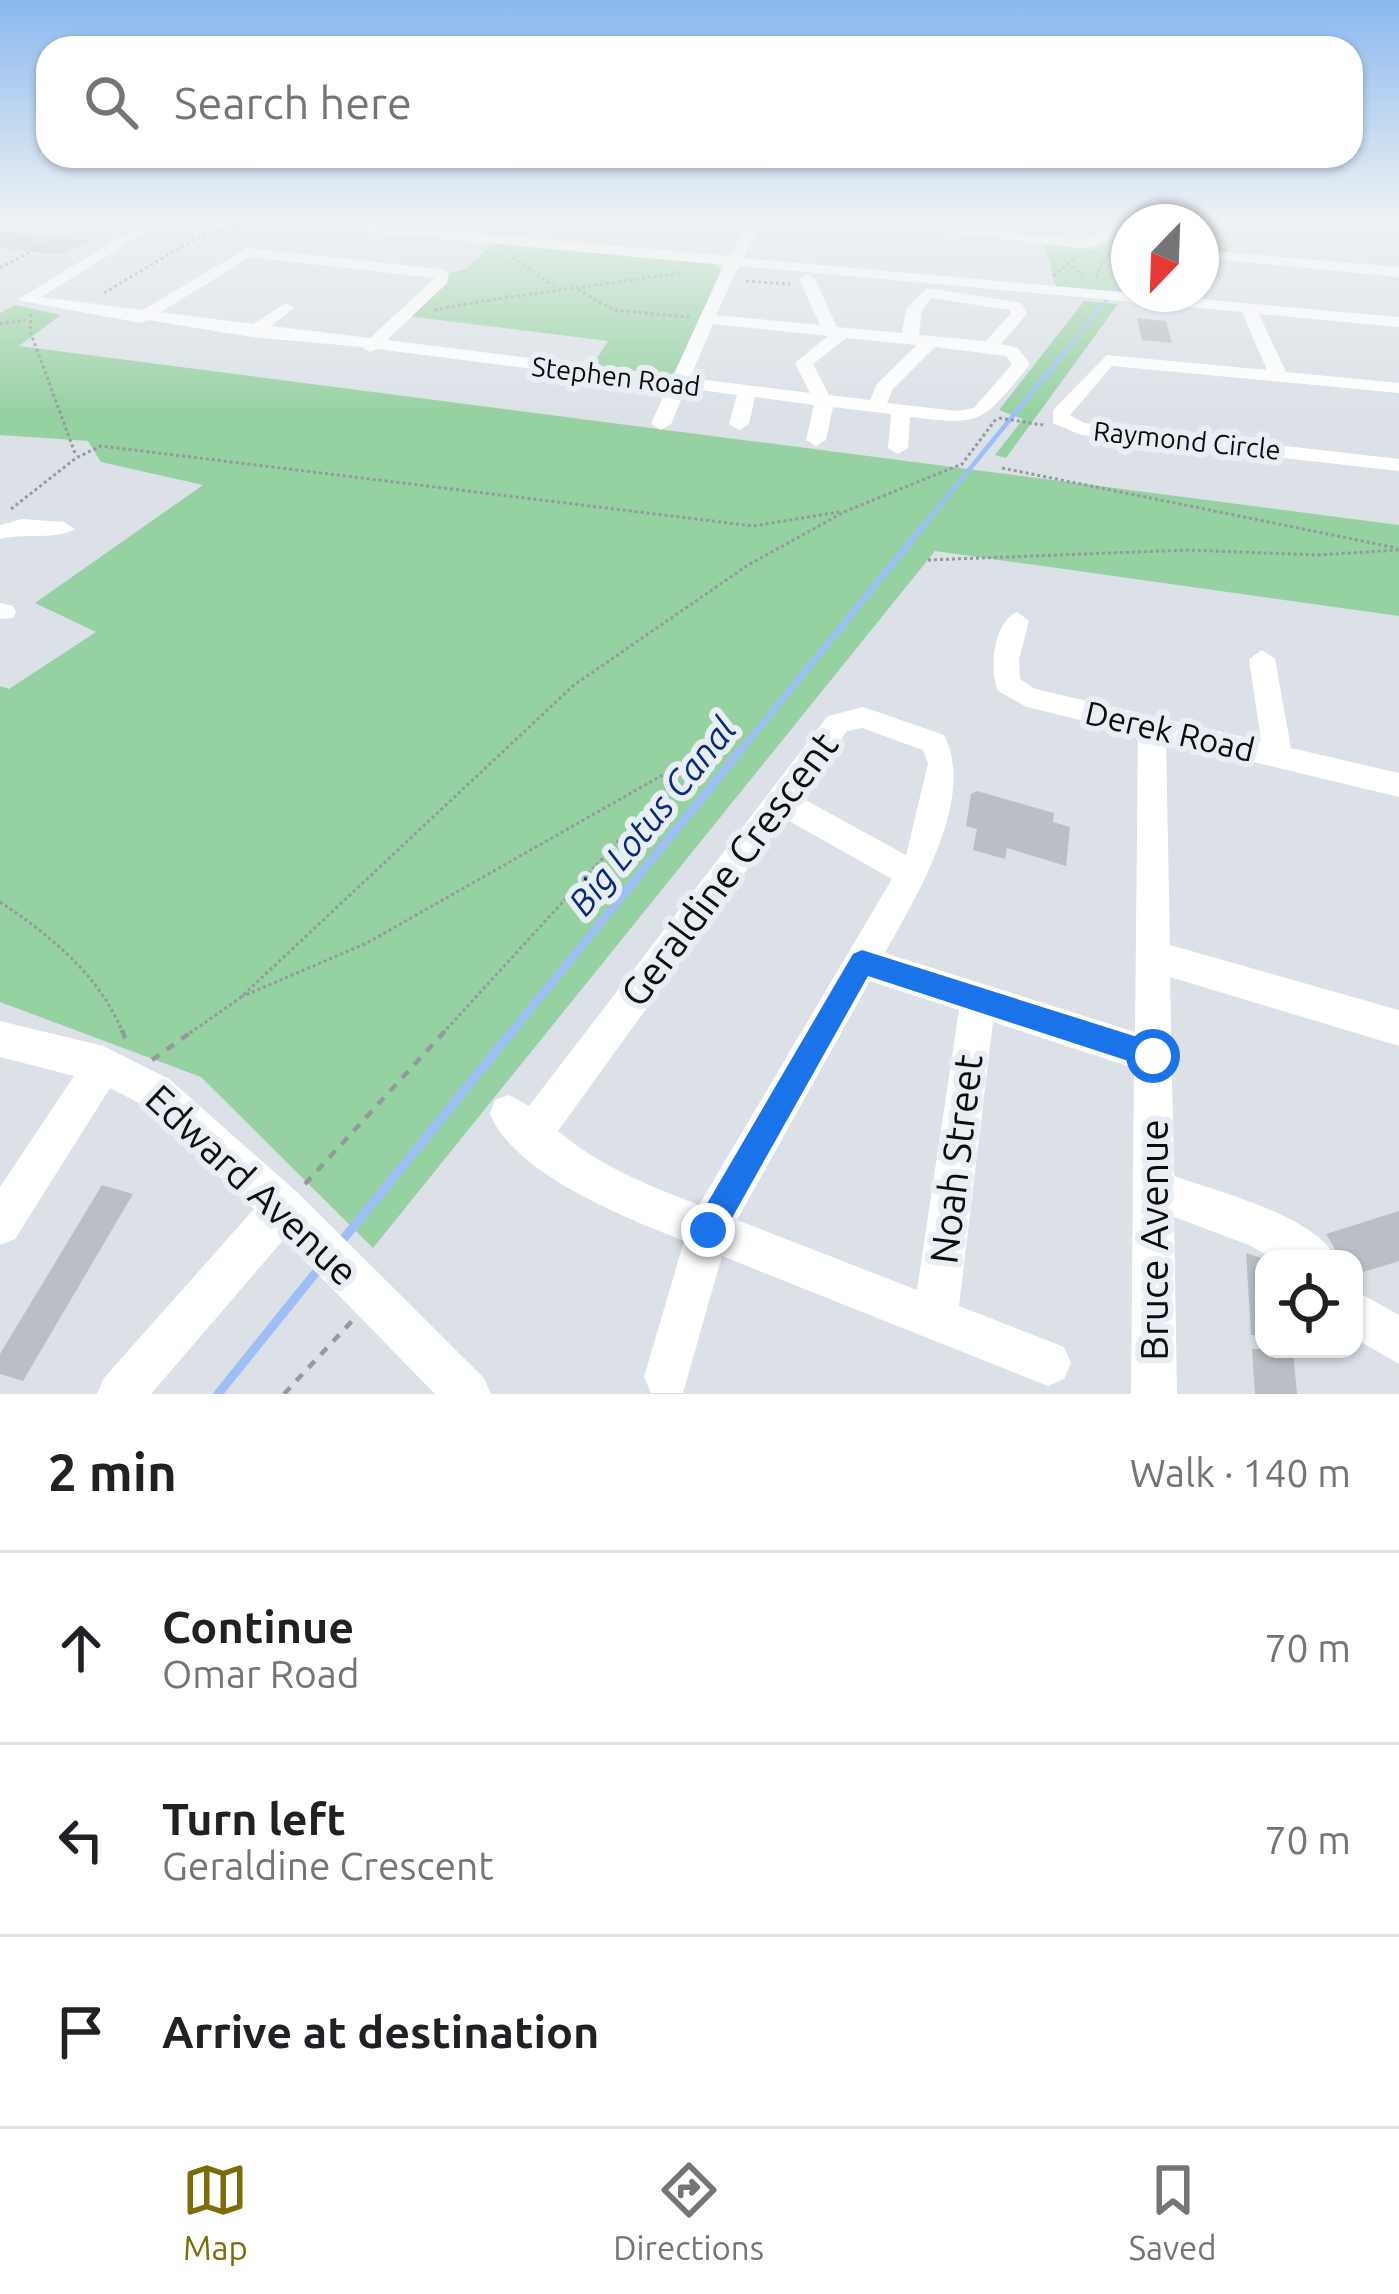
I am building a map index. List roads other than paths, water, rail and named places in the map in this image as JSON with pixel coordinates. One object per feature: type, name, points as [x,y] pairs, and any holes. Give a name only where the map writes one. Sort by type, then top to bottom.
[{"type":"street","name":"Stephen Road","points":[[45,284],[25,300],[32,312],[76,310],[824,403],[973,417],[1021,364],[1012,352],[990,347]]},
{"type":"street","points":[[141,318],[196,284]]},
{"type":"street","points":[[370,347],[438,284]]},
{"type":"street","points":[[661,424],[702,318],[721,284]]},
{"type":"street","points":[[809,284],[837,332]]},
{"type":"street","points":[[983,284],[1399,322]]},
{"type":"street","points":[[702,318],[990,347],[1019,314],[1016,306],[863,287]]},
{"type":"street","points":[[921,340],[914,309],[927,293]]},
{"type":"street","points":[[252,332],[286,308]]},
{"type":"street","points":[[1248,308],[1279,376]]},
{"type":"street","points":[[816,440],[824,403],[804,363],[837,332]]},
{"type":"street","points":[[876,409],[883,388],[921,340]]},
{"type":"street","name":"Raymond Circle","points":[[1399,388],[1107,360],[1060,414],[1063,423],[1081,429],[1399,465]]},
{"type":"street","points":[[739,424],[747,393]]},
{"type":"street","points":[[898,448],[901,412]]},
{"type":"street","points":[[0,532],[22,526],[64,529]]},
{"type":"street","name":"Derek Road","points":[[1017,621],[1006,673],[1015,692],[1399,785]]},
{"type":"street","points":[[1262,659],[1278,756]]},
{"type":"street","name":"Geraldine Crescent","points":[[667,1377],[708,1230],[925,846],[942,759],[928,738],[863,717],[842,719],[521,1124],[592,1182],[708,1230]]},
{"type":"street","name":"Bruce Avenue","points":[[1152,726],[1154,1394]]},
{"type":"street","points":[[780,801],[912,874]]},
{"type":"street","points":[[1153,956],[1399,1028]]},
{"type":"street","points":[[862,962],[1153,1056]]},
{"type":"street","name":"Noah Street","points":[[935,1319],[978,999]]},
{"type":"street","name":"Edward Avenue","points":[[0,1039],[117,1070],[179,1110],[468,1394]]},
{"type":"street","points":[[0,1224],[117,1070]]},
{"type":"street","points":[[1154,1189],[1261,1228],[1299,1250]]},
{"type":"street","points":[[120,1394],[283,1208]]},
{"type":"street","points":[[708,1230],[1048,1364]]},
{"type":"street","points":[[1363,1318],[1399,1342]]},
{"type":"waterway","name":"Big Lotus Canal","points":[[1061,356],[1111,294]]},
{"type":"waterway","name":"Big Lotus Canal","points":[[921,529],[1064,353]]},
{"type":"waterway","name":"Big Lotus Canal","points":[[741,750],[923,526]]},
{"type":"waterway","name":"Big Lotus Canal","points":[[511,1033],[743,747]]},
{"type":"waterway","name":"Big Lotus Canal","points":[[341,1242],[513,1030]]},
{"type":"waterway","name":"Big Lotus Canal","points":[[218,1394],[321,1266]]}]
